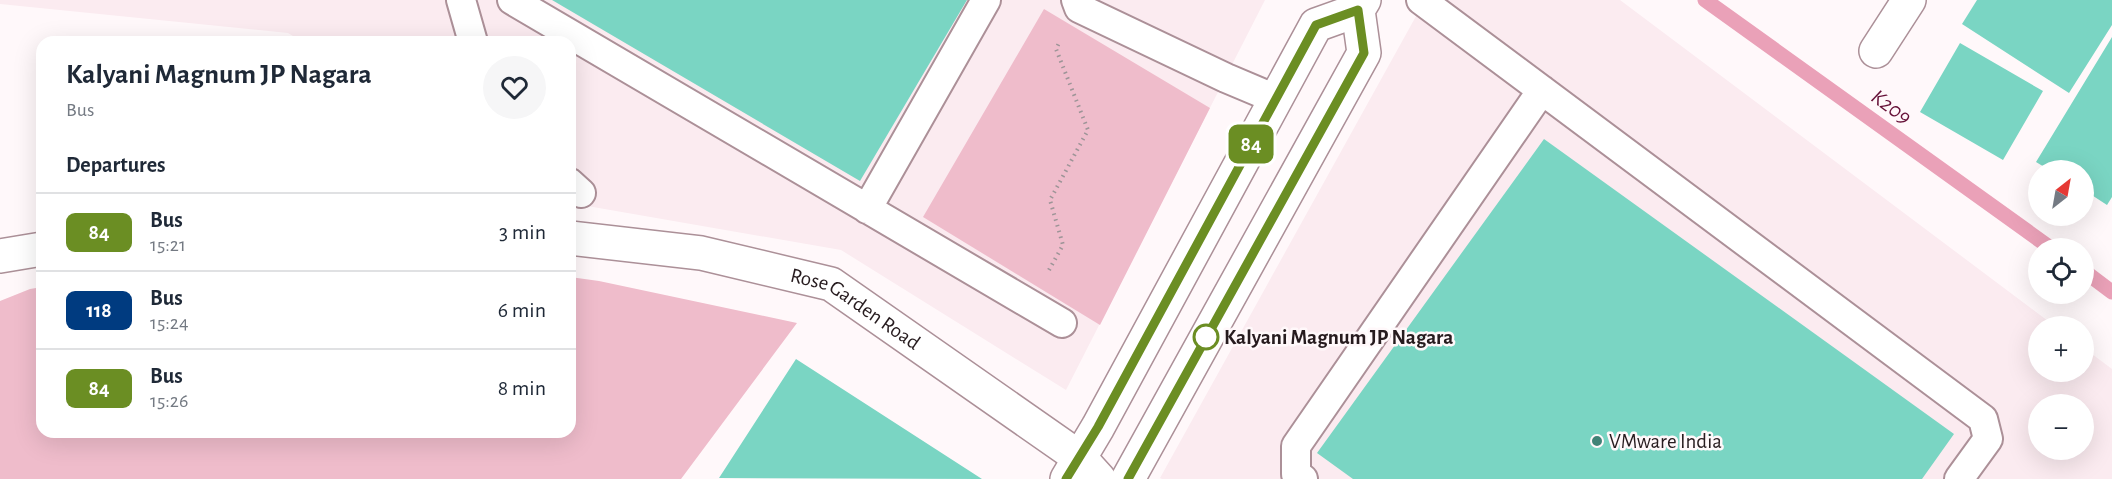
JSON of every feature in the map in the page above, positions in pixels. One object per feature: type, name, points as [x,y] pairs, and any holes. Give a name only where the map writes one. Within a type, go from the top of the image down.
[{"type":"street","points":[[1876,51],[1909,0]]},
{"type":"street","points":[[1082,472],[1316,25],[1351,3],[1364,53],[1128,479]]},
{"type":"street","name":"Rose Garden Road","points":[[576,239],[701,253],[831,284],[1082,472]]},
{"type":"street","points":[[0,256],[36,250]]},
{"type":"lane","points":[[461,0],[471,36]]},
{"type":"lane","points":[[512,0],[573,36]]},
{"type":"lane","points":[[867,209],[986,0]]},
{"type":"lane","points":[[1421,0],[1983,419],[1988,439],[1959,479]]},
{"type":"lane","points":[[1078,4],[1226,78],[1276,99]]},
{"type":"lane","points":[[576,38],[1062,323]]},
{"type":"lane","points":[[1303,479],[1296,474],[1296,446],[1542,90]]},
{"type":"path","points":[[1029,304],[1063,245],[1050,201],[1088,130],[1056,49],[1078,4]]},
{"type":"shaded area","points":[[0,0],[1265,0],[1066,390],[841,250],[576,204],[576,36],[293,36],[288,33],[0,4]]},
{"type":"shaded area","points":[[1425,0],[1620,0],[2041,316],[2028,316],[2028,382],[2094,382],[2094,356],[2112,369],[2112,479],[1160,478]]},
{"type":"shaded area","points":[[1044,9],[1210,108],[1100,325],[923,217]]},
{"type":"shaded area","points":[[576,278],[797,323],[681,479],[0,479],[0,301],[36,288],[36,438],[576,438]]},
{"type":"building","points":[[552,0],[967,0],[860,181]]},
{"type":"building","points":[[1977,0],[2112,0],[2112,25],[2069,93],[1962,24]]},
{"type":"building","points":[[2112,37],[2112,197],[2107,205],[2094,197],[2094,160],[2037,160]]},
{"type":"building","points":[[1960,43],[2043,91],[2003,160],[1920,112]]},
{"type":"building","points":[[1544,139],[1954,434],[1922,479],[1353,479],[1317,453]]},
{"type":"building","points":[[796,359],[982,479],[719,478]]},
{"type":"waterway","name":"K209","points":[[1705,0],[2037,238]]},
{"type":"waterway","name":"K209","points":[[2094,278],[2112,292]]},
{"type":"bus line","name":"84","points":[[1066,479],[1098,427],[1316,25],[1358,10],[1364,53],[1128,479]]},
{"type":"place","name":"Kalyani Magnum JP Nagara","points":[[1206,337]]},
{"type":"place","name":"VMware India","points":[[1597,441]]}]
